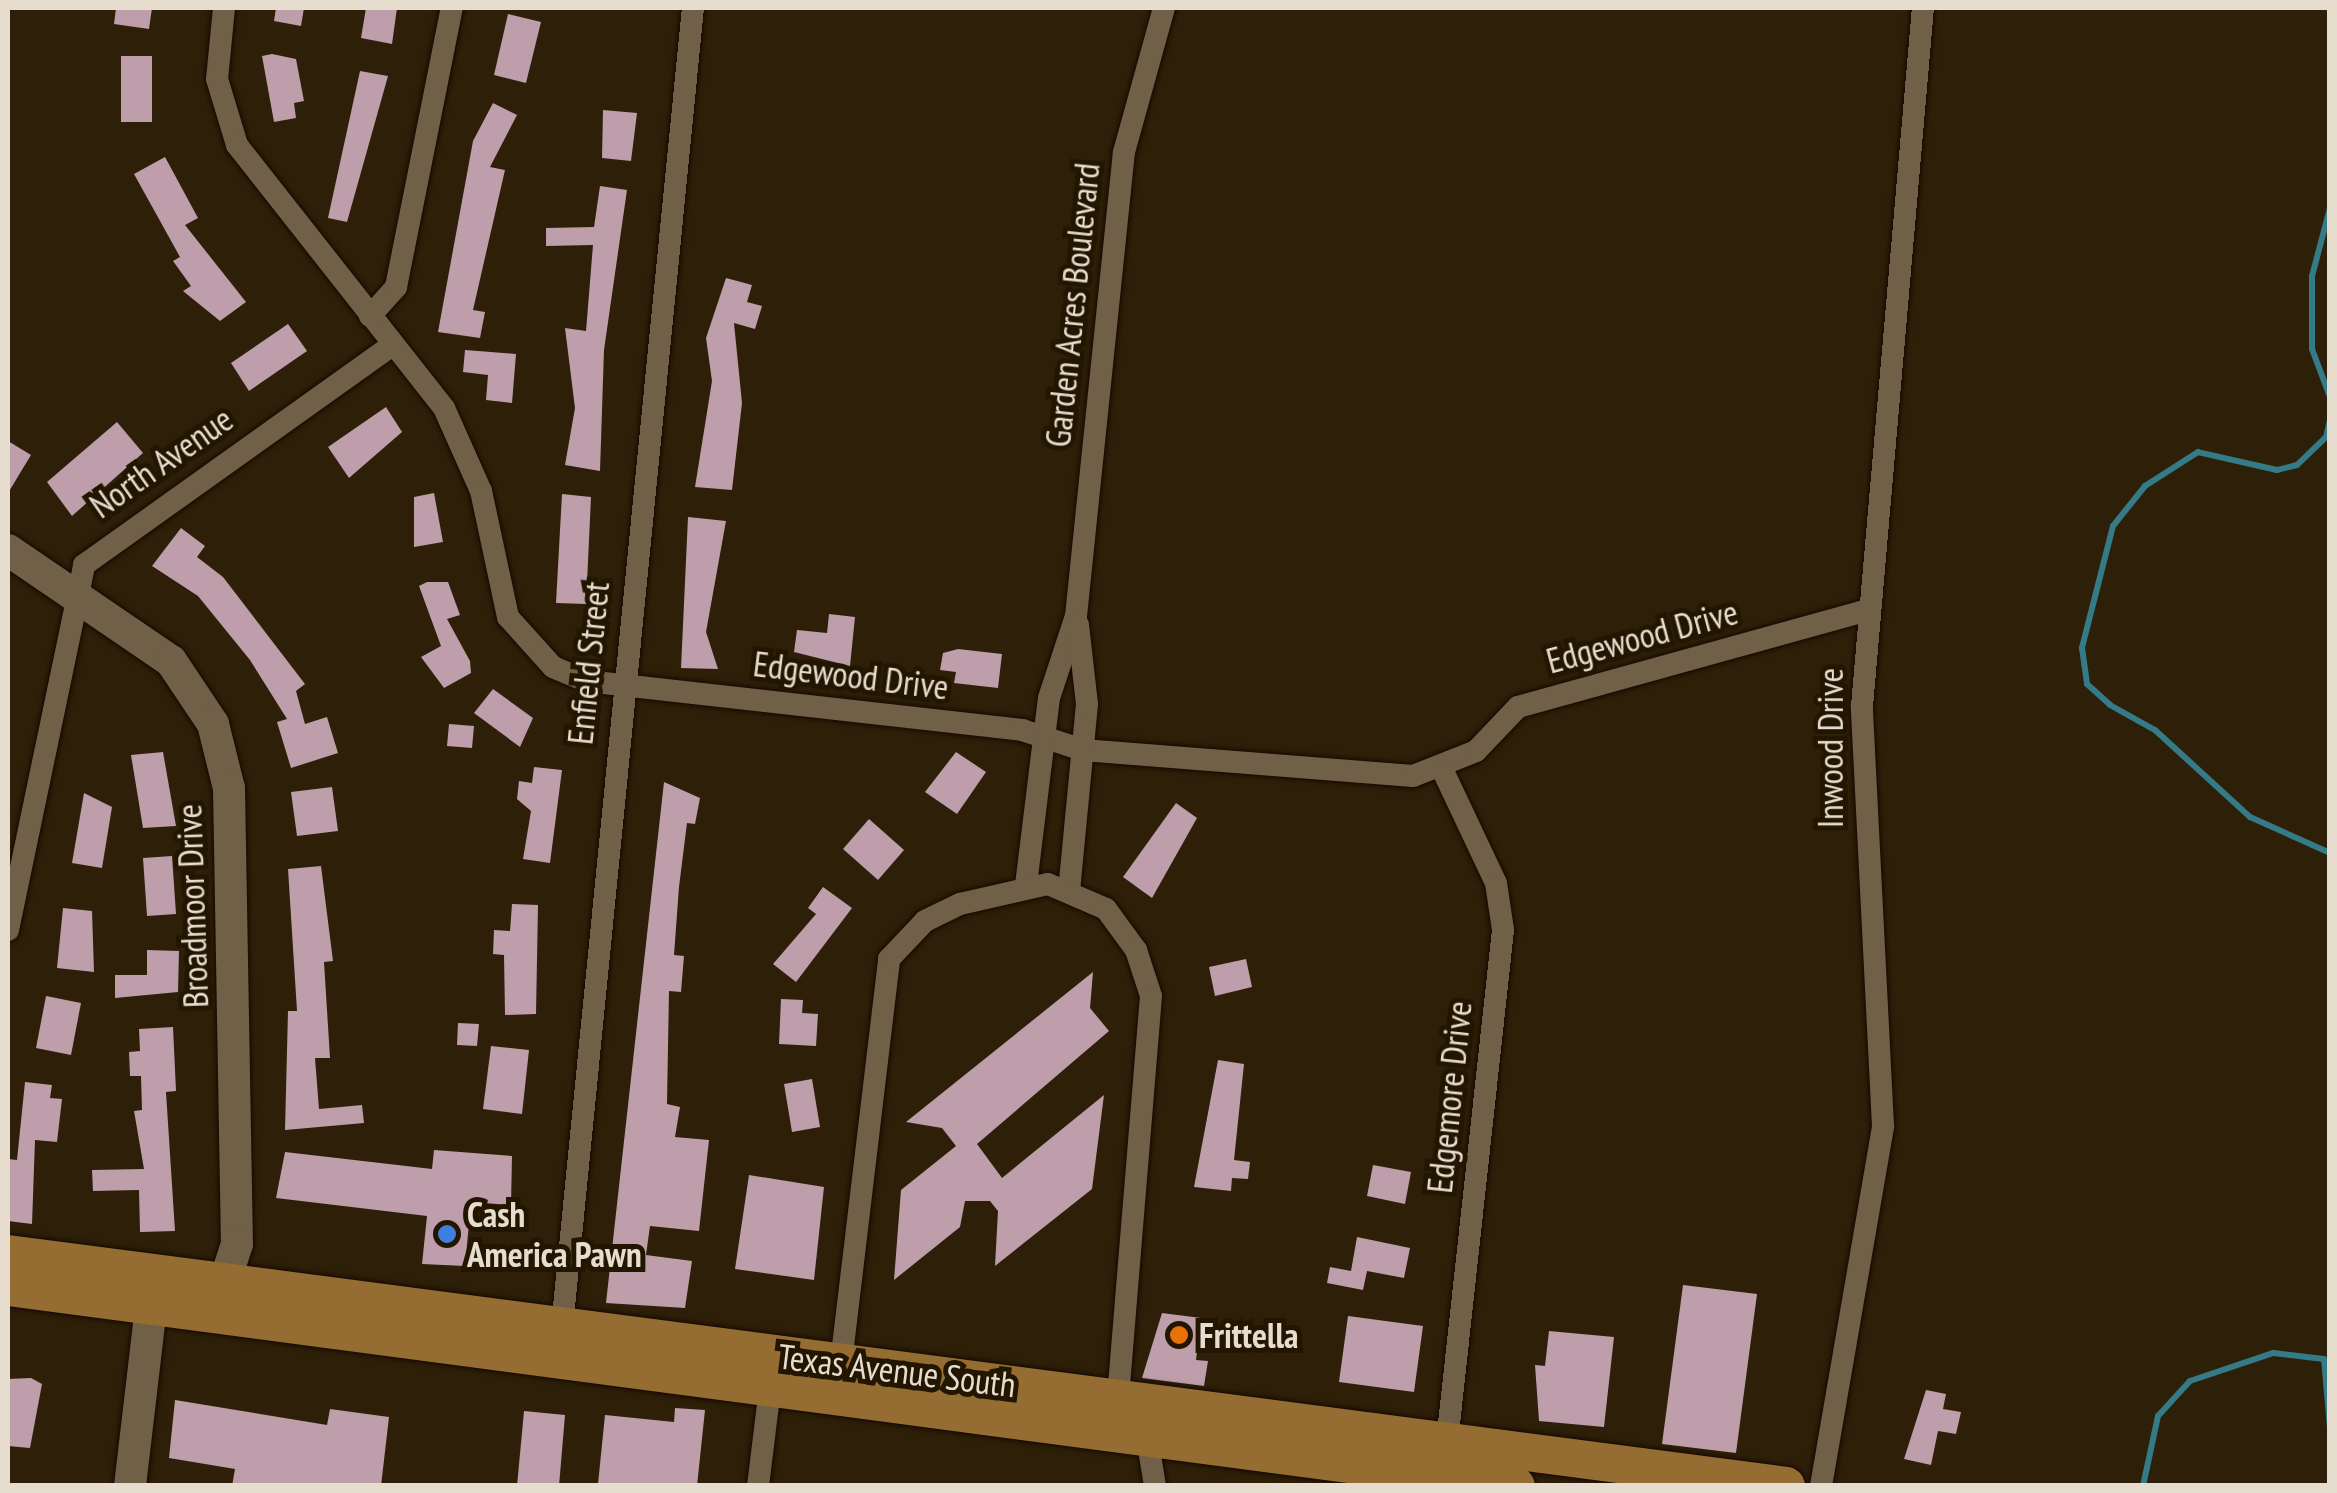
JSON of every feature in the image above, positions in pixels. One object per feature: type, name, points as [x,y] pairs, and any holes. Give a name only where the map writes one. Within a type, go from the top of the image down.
[{"type":"main road","name":"Texas Avenue South","points":[[8,1254],[1786,1486]]},
{"type":"main road","name":"Texas Avenue South","points":[[8,1286],[1516,1486]]},
{"type":"main road","points":[[906,1405],[933,1392],[1102,1414],[1118,1399]]},
{"type":"main road","points":[[1608,1486],[1649,1486]]},
{"type":"street","name":"Edgewood Drive","points":[[224,8],[217,79],[237,146],[370,316],[470,453],[495,585],[524,643],[553,667],[620,687],[1044,733],[1082,750],[1443,771],[1518,707],[1868,610]]},
{"type":"street","points":[[370,316],[396,287],[452,8]]},
{"type":"street","name":"Enfield Street","points":[[562,1327],[620,687],[693,8]]},
{"type":"street","name":"Garden Acres Boulevard","points":[[1048,887],[1031,839],[1044,733],[1076,616],[1124,152],[1164,8]]},
{"type":"street","name":"Inwood Drive","points":[[1820,1486],[1883,1126],[1864,839],[1868,610],[1924,8]]},
{"type":"street","name":"North Avenue","points":[[8,930],[75,590],[84,565],[113,536],[392,345]]},
{"type":"street","name":"Broadmoor Drive","points":[[8,550],[75,590],[182,675],[225,764],[238,1138],[237,1244],[225,1281]]},
{"type":"street","name":"Garden Acres Boulevard","points":[[1048,887],[1082,750],[1087,680],[1076,616]]},
{"type":"street","name":"Edgemore Drive","points":[[1443,771],[1496,883],[1503,930],[1447,1442]]},
{"type":"street","points":[[841,1363],[881,982],[908,935],[985,892],[1031,839]]},
{"type":"street","points":[[985,892],[1048,887],[1123,928],[1152,1008],[1118,1399]]},
{"type":"street","points":[[130,1486],[151,1307],[225,1281]]},
{"type":"street","points":[[758,1486],[770,1388]]},
{"type":"street","points":[[1147,1437],[1155,1486]]},
{"type":"building","points":[[116,8],[152,8],[149,29],[114,24]]},
{"type":"building","points":[[276,8],[304,8],[301,26],[274,21]]},
{"type":"building","points":[[366,8],[397,8],[392,44],[361,38]]},
{"type":"building","points":[[508,14],[541,22],[526,83],[494,75]]},
{"type":"building","points":[[121,56],[152,56],[152,122],[121,122]]},
{"type":"building","points":[[262,56],[296,59],[304,101],[294,103],[296,118],[274,122]]},
{"type":"building","points":[[360,71],[388,76],[347,222],[328,218]]},
{"type":"building","points":[[493,103],[517,115],[490,167],[505,170],[473,310],[485,312],[480,338],[438,332],[473,141]]},
{"type":"building","points":[[603,110],[637,113],[631,161],[602,158]]},
{"type":"building","points":[[165,157],[198,218],[185,225],[246,302],[220,321],[183,291],[191,286],[173,261],[180,257],[134,174]]},
{"type":"building","points":[[600,186],[627,190],[604,350],[600,471],[565,465],[575,408],[565,328],[586,331],[593,245],[546,246],[546,228],[594,227]]},
{"type":"building","points":[[726,278],[752,285],[747,302],[762,306],[755,329],[734,323],[742,403],[732,490],[695,487],[712,381],[706,338]]},
{"type":"building","points":[[288,324],[307,351],[249,391],[231,363]]},
{"type":"building","points":[[465,350],[516,354],[512,403],[486,400],[488,375],[463,372]]},
{"type":"building","points":[[386,407],[402,432],[349,478],[328,447]]},
{"type":"building","points":[[117,422],[143,453],[72,516],[47,482]]},
{"type":"building","points":[[8,441],[31,455],[8,493]]},
{"type":"building","points":[[434,493],[443,542],[414,547],[414,497]]},
{"type":"building","points":[[562,494],[591,497],[586,604],[556,603]]},
{"type":"building","points":[[688,517],[726,521],[706,632],[718,669],[681,668]]},
{"type":"building","points":[[181,528],[205,546],[197,557],[223,577],[305,684],[296,691],[305,724],[327,717],[338,753],[291,768],[277,722],[287,719],[250,660],[198,596],[152,566]]},
{"type":"building","points":[[448,582],[460,615],[447,619],[470,661],[471,673],[444,688],[421,657],[441,646],[419,586]]},
{"type":"building","points":[[829,614],[855,617],[850,666],[794,652],[797,630],[827,633]]},
{"type":"building","points":[[958,649],[1002,654],[998,688],[954,683],[956,672],[940,670],[943,653]]},
{"type":"building","points":[[493,689],[533,718],[520,747],[474,713]]},
{"type":"building","points":[[449,724],[474,726],[472,748],[447,746]]},
{"type":"building","points":[[163,752],[176,826],[143,828],[131,755]]},
{"type":"building","points":[[956,752],[986,772],[957,814],[925,792]]},
{"type":"building","points":[[534,767],[562,770],[550,863],[523,859],[531,811],[517,799],[519,781],[532,783]]},
{"type":"building","points":[[664,782],[700,798],[695,824],[687,823],[679,887],[674,955],[684,956],[681,992],[669,991],[667,1104],[680,1107],[675,1137],[709,1140],[699,1231],[650,1226],[646,1255],[692,1261],[685,1308],[606,1303]]},
{"type":"building","points":[[332,787],[338,831],[297,836],[291,792]]},
{"type":"building","points":[[84,793],[112,807],[102,868],[72,863]]},
{"type":"building","points":[[1176,803],[1197,818],[1152,898],[1123,877]]},
{"type":"building","points":[[869,819],[904,850],[878,880],[843,849]]},
{"type":"building","points":[[172,856],[176,914],[147,916],[143,858]]},
{"type":"building","points":[[321,866],[333,961],[324,962],[330,1058],[315,1058],[319,1109],[362,1105],[364,1123],[285,1130],[288,1011],[297,1011],[288,869]]},
{"type":"building","points":[[823,887],[852,908],[796,982],[773,964],[816,914],[808,908]]},
{"type":"building","points":[[512,904],[538,905],[536,1014],[505,1015],[504,955],[493,954],[494,930],[510,931]]},
{"type":"building","points":[[63,908],[92,911],[94,972],[57,968]]},
{"type":"building","points":[[147,950],[179,951],[178,992],[115,998],[115,975],[147,975]]},
{"type":"building","points":[[1246,959],[1252,987],[1215,996],[1209,967]]},
{"type":"building","points":[[1093,972],[1090,1008],[1109,1031],[977,1144],[1002,1178],[1104,1095],[1092,1189],[995,1266],[998,1211],[990,1201],[965,1201],[960,1227],[894,1280],[901,1190],[956,1146],[942,1128],[906,1122]]},
{"type":"building","points":[[46,996],[81,1003],[71,1055],[36,1048]]},
{"type":"building","points":[[781,999],[803,1000],[802,1013],[818,1014],[816,1046],[779,1044]]},
{"type":"building","points":[[458,1023],[479,1024],[477,1046],[457,1045]]},
{"type":"building","points":[[173,1027],[176,1091],[166,1092],[175,1231],[140,1232],[139,1190],[93,1191],[92,1170],[144,1169],[134,1111],[142,1110],[141,1076],[130,1076],[129,1052],[140,1051],[139,1029]]},
{"type":"building","points":[[491,1046],[529,1050],[522,1114],[483,1109]]},
{"type":"building","points":[[1218,1060],[1244,1064],[1234,1160],[1250,1162],[1248,1179],[1232,1178],[1231,1191],[1194,1187]]},
{"type":"building","points":[[812,1079],[820,1127],[792,1132],[784,1084]]},
{"type":"building","points":[[25,1082],[52,1085],[50,1098],[62,1099],[57,1142],[35,1140],[32,1224],[8,1221],[8,1159],[17,1160]]},
{"type":"building","points":[[434,1150],[512,1156],[511,1205],[471,1202],[465,1266],[422,1264],[427,1216],[276,1198],[285,1152],[432,1169]]},
{"type":"building","points":[[1373,1165],[1411,1172],[1405,1204],[1367,1196]]},
{"type":"building","points":[[749,1175],[824,1187],[814,1280],[735,1269]]},
{"type":"building","points":[[1357,1237],[1410,1248],[1404,1278],[1367,1271],[1363,1290],[1327,1283],[1330,1267],[1351,1271]]},
{"type":"building","points":[[1683,1285],[1757,1294],[1736,1453],[1662,1444]]},
{"type":"building","name":"Frittella","points":[[1162,1313],[1201,1318],[1196,1360],[1208,1361],[1204,1386],[1142,1378]]},
{"type":"building","points":[[1348,1316],[1423,1326],[1414,1392],[1339,1382]]},
{"type":"building","points":[[1549,1331],[1614,1337],[1604,1427],[1539,1421],[1535,1365],[1545,1366]]},
{"type":"building","points":[[31,1378],[42,1384],[30,1448],[8,1446],[8,1379]]},
{"type":"building","points":[[1926,1390],[1946,1394],[1943,1409],[1961,1412],[1956,1434],[1938,1431],[1931,1465],[1904,1459]]},
{"type":"building","points":[[175,1400],[327,1425],[330,1409],[389,1417],[381,1486],[232,1486],[235,1469],[169,1458]]},
{"type":"building","points":[[675,1408],[705,1410],[697,1486],[598,1484],[605,1415],[674,1422]]},
{"type":"building","points":[[524,1411],[565,1415],[559,1486],[517,1486]]},
{"type":"waterway","points":[[2330,208],[2312,276],[2312,349],[2330,397]]},
{"type":"waterway","points":[[2330,420],[2326,437],[2297,465],[2277,470],[2198,452],[2145,486],[2113,526],[2082,648],[2087,684],[2110,705],[2155,730],[2250,817],[2330,853]]},
{"type":"waterway","points":[[2143,1486],[2158,1416],[2190,1381],[2273,1353],[2324,1359],[2330,1428]]},
{"type":"place","name":"Cash America Pawn","points":[[447,1234]]},
{"type":"place","name":"Frittella","points":[[1179,1335]]}]
